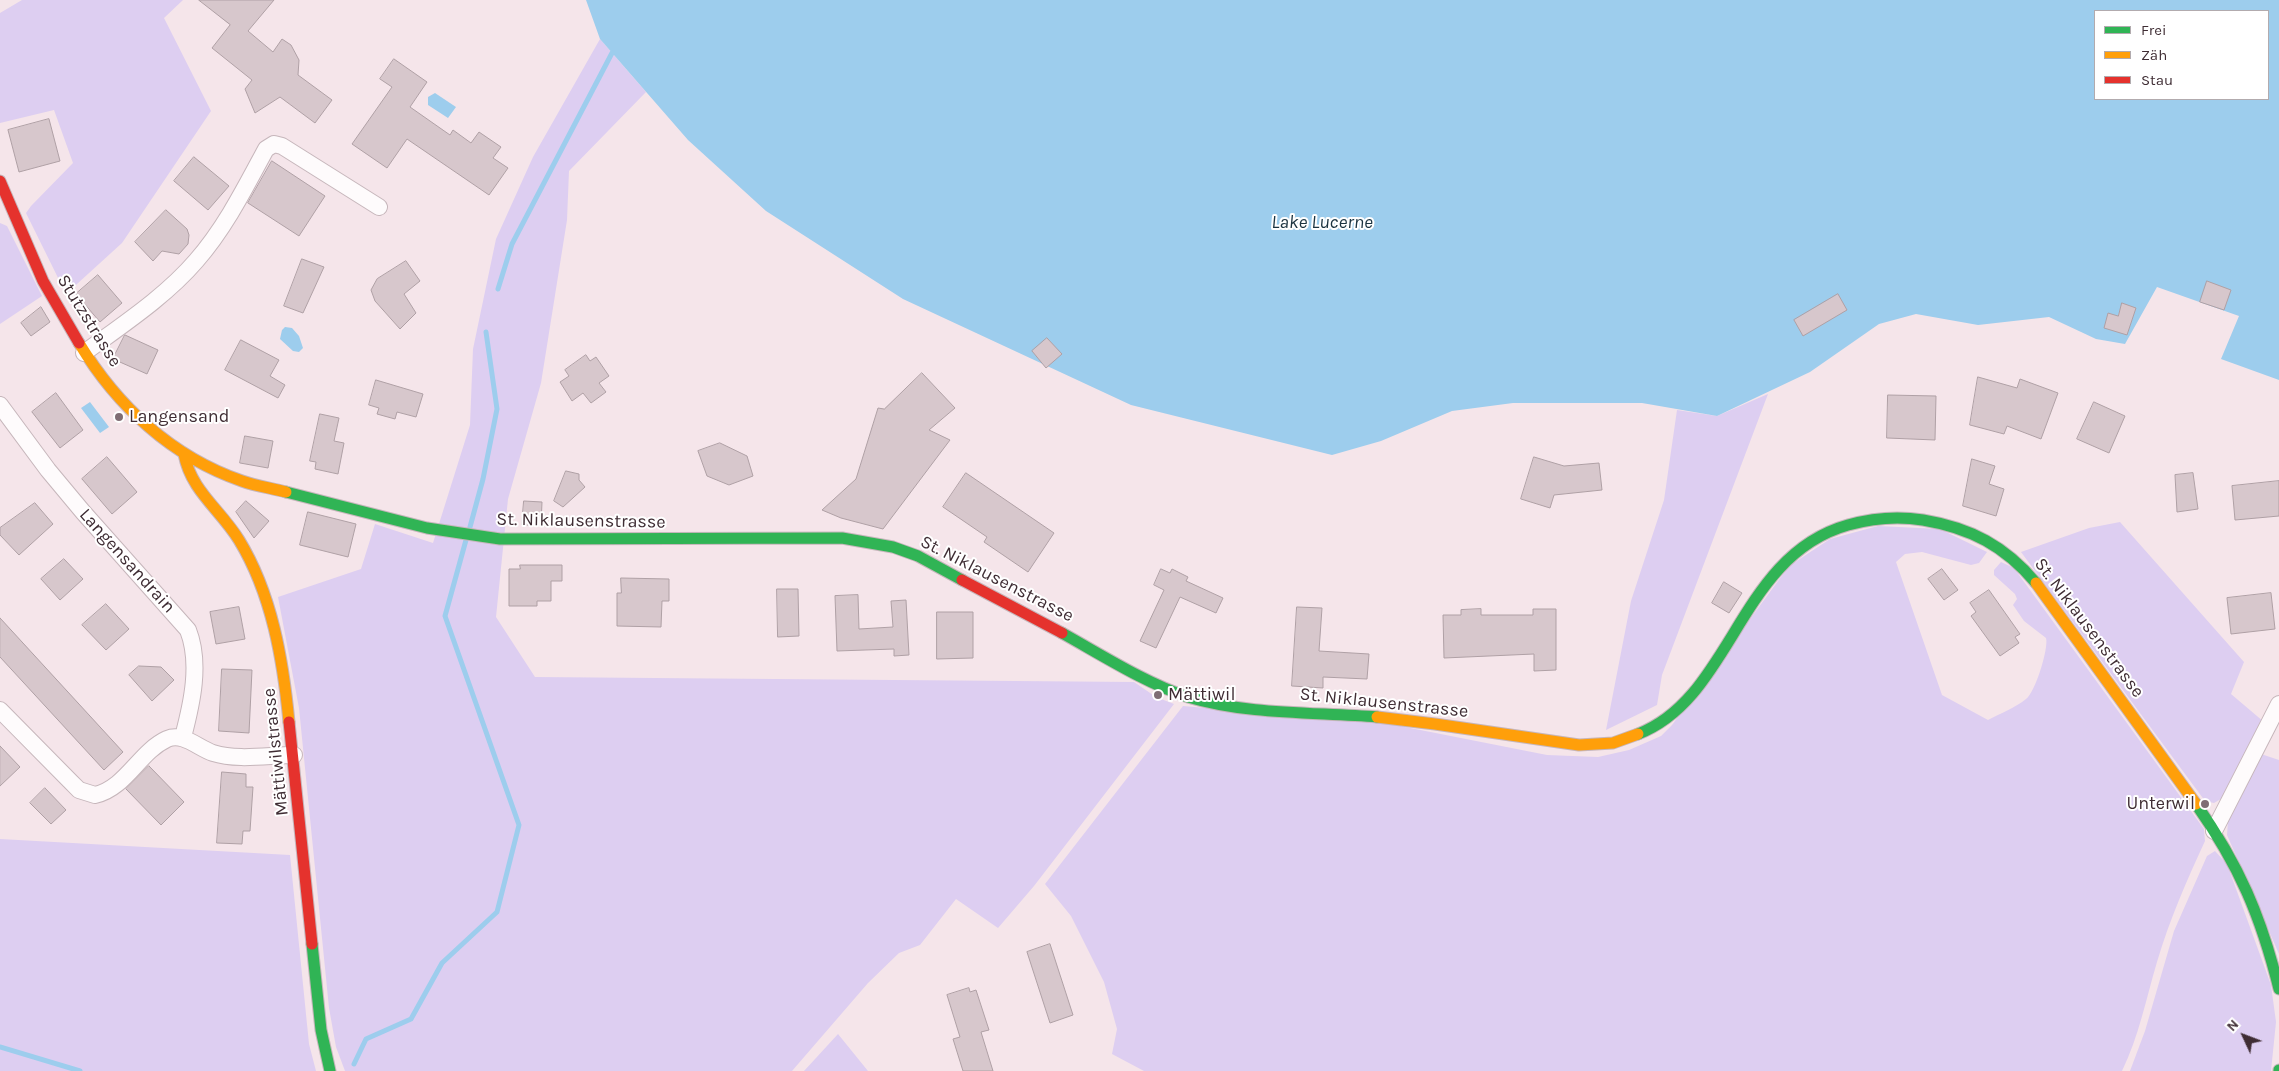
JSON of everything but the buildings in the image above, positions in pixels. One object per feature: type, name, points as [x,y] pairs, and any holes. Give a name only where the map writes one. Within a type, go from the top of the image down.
[{"type":"street","points":[[84,353],[180,279],[223,227],[266,149],[274,144],[282,146],[379,207]]},
{"type":"street","name":"Stutzstrasse","points":[[0,181],[12,215],[42,277],[84,353],[134,413],[152,431],[184,454]]},
{"type":"street","name":"Langensandrain","points":[[0,405],[48,470],[83,512],[188,630],[194,644],[194,665],[190,708],[183,737]]},
{"type":"street","name":"St. Niklausenstrasse","points":[[184,454],[242,481],[427,528],[500,539],[842,538],[893,546],[960,577],[1140,675],[1186,696],[1226,705],[1425,722],[1583,746],[1614,742],[1630,737],[1646,731],[1670,715],[1706,678],[1760,590],[1786,560],[1815,538],[1853,523],[1889,517],[1951,525],[2012,556],[2046,596],[2214,830],[2239,872],[2257,912],[2269,947],[2279,989]]},
{"type":"street","name":"Mättiwilstrasse","points":[[184,454],[190,478],[238,538],[259,579],[273,623],[284,674],[294,755],[321,1030],[330,1071]]},
{"type":"street","points":[[2214,830],[2279,704]]},
{"type":"street","points":[[0,710],[79,790],[95,796],[110,790],[157,744],[170,738],[183,737],[196,746],[215,754],[233,757],[294,755]]},
{"type":"shaded area","points":[[22,0],[183,0],[164,18],[211,111],[122,243],[66,294],[26,213],[73,163],[54,110],[0,123],[0,13]]},
{"type":"shaded area","points":[[600,39],[646,92],[569,171],[567,220],[541,383],[508,499],[496,617],[535,677],[1134,682],[1156,697],[1174,704],[1034,886],[998,928],[956,899],[920,945],[899,953],[868,983],[792,1071],[345,1071],[336,1047],[329,1008],[299,708],[278,597],[361,569],[375,524],[433,543],[470,425],[473,349],[496,239],[533,157]]},
{"type":"shaded area","points":[[0,223],[7,226],[42,296],[0,324]]},
{"type":"shaded area","points":[[1768,394],[1662,675],[1657,705],[1606,730],[1631,601],[1664,500],[1677,410],[1717,416]]},
{"type":"shaded area","points":[[2120,522],[2244,662],[2231,694],[2264,722],[2226,796],[2214,803],[2205,801],[2021,552],[2089,528]]},
{"type":"shaded area","points":[[1878,526],[1940,529],[1987,552],[1979,563],[1971,565],[1922,552],[1905,554],[1896,562],[1942,695],[1988,720],[2017,705],[2030,695],[2043,660],[2046,638],[2024,621],[2013,605],[2017,599],[2015,594],[1994,575],[1994,570],[2001,562],[2014,568],[2204,829],[2205,841],[2167,931],[2138,1031],[2122,1071],[1144,1071],[1112,1054],[1117,1029],[1104,982],[1071,916],[1045,884],[1183,706],[1390,724],[1547,755],[1598,757],[1629,750],[1661,736],[1672,725],[1789,566],[1830,539]]},
{"type":"shaded area","points":[[2258,753],[2279,760],[2279,954],[2227,835],[2228,821]]},
{"type":"shaded area","points":[[0,839],[290,855],[309,1044],[316,1071],[0,1071]]},
{"type":"shaded area","points":[[2215,851],[2227,864],[2271,985],[2276,1022],[2271,1071],[2130,1071],[2145,1031],[2174,931],[2207,856]]},
{"type":"shaded area","points":[[838,1034],[868,1071],[804,1071]]},
{"type":"water","name":"Lake Lucerne","points":[[586,0],[2279,0],[2279,380],[2221,359],[2239,316],[2157,287],[2125,344],[2096,339],[2049,317],[1978,325],[1916,314],[1879,324],[1810,372],[1717,416],[1642,403],[1513,403],[1452,411],[1381,441],[1332,455],[1131,405],[903,299],[766,211],[688,140],[600,39]]},
{"type":"water","points":[[435,93],[456,107],[448,118],[428,105],[428,97]]},
{"type":"water","points":[[285,327],[292,328],[299,336],[303,348],[299,352],[293,351],[280,339],[282,330]]},
{"type":"water","points":[[90,402],[109,427],[100,433],[81,408]]},
{"type":"waterway","points":[[498,289],[512,244],[612,53]]},
{"type":"waterway","points":[[470,527],[483,479],[497,409],[486,332]]},
{"type":"waterway","points":[[354,1064],[366,1039],[411,1019],[442,963],[497,912],[519,825],[445,616],[466,540]]},
{"type":"waterway","points":[[0,1047],[80,1071]]},
{"type":"traffic: fast","points":[[286,492],[427,528],[500,539],[842,538],[893,547],[918,556],[962,580]]},
{"type":"traffic: fast","points":[[1638,734],[1670,716],[1695,690],[1717,660],[1758,595],[1782,566],[1811,541],[1848,525],[1876,519],[1904,518],[1940,523],[1957,528],[1999,549],[2036,583]]},
{"type":"traffic: fast","points":[[1062,633],[1140,677],[1188,697],[1211,703],[1258,710],[1377,717]]},
{"type":"traffic: fast","points":[[2196,804],[2225,848],[2247,892],[2264,938],[2279,989]]},
{"type":"traffic: fast","points":[[312,944],[321,1030],[330,1071]]},
{"type":"traffic: slow","points":[[79,343],[94,366],[129,408],[148,427],[170,443],[216,471],[247,483],[286,492]]},
{"type":"traffic: slow","points":[[184,454],[193,479],[239,540],[260,582],[268,605],[279,651],[289,722]]},
{"type":"traffic: slow","points":[[2036,583],[2196,804]]},
{"type":"traffic: slow","points":[[1377,717],[1579,745],[1613,743],[1638,734]]},
{"type":"traffic: jam","points":[[0,181],[43,281],[79,343]]},
{"type":"traffic: jam","points":[[962,580],[1062,633]]},
{"type":"traffic: jam","points":[[289,722],[312,944]]},
{"type":"place","name":"Langensand","points":[[119,417]]},
{"type":"place","name":"Mättiwil","points":[[1158,695]]},
{"type":"place","name":"Unterwil","points":[[2205,804]]}]
